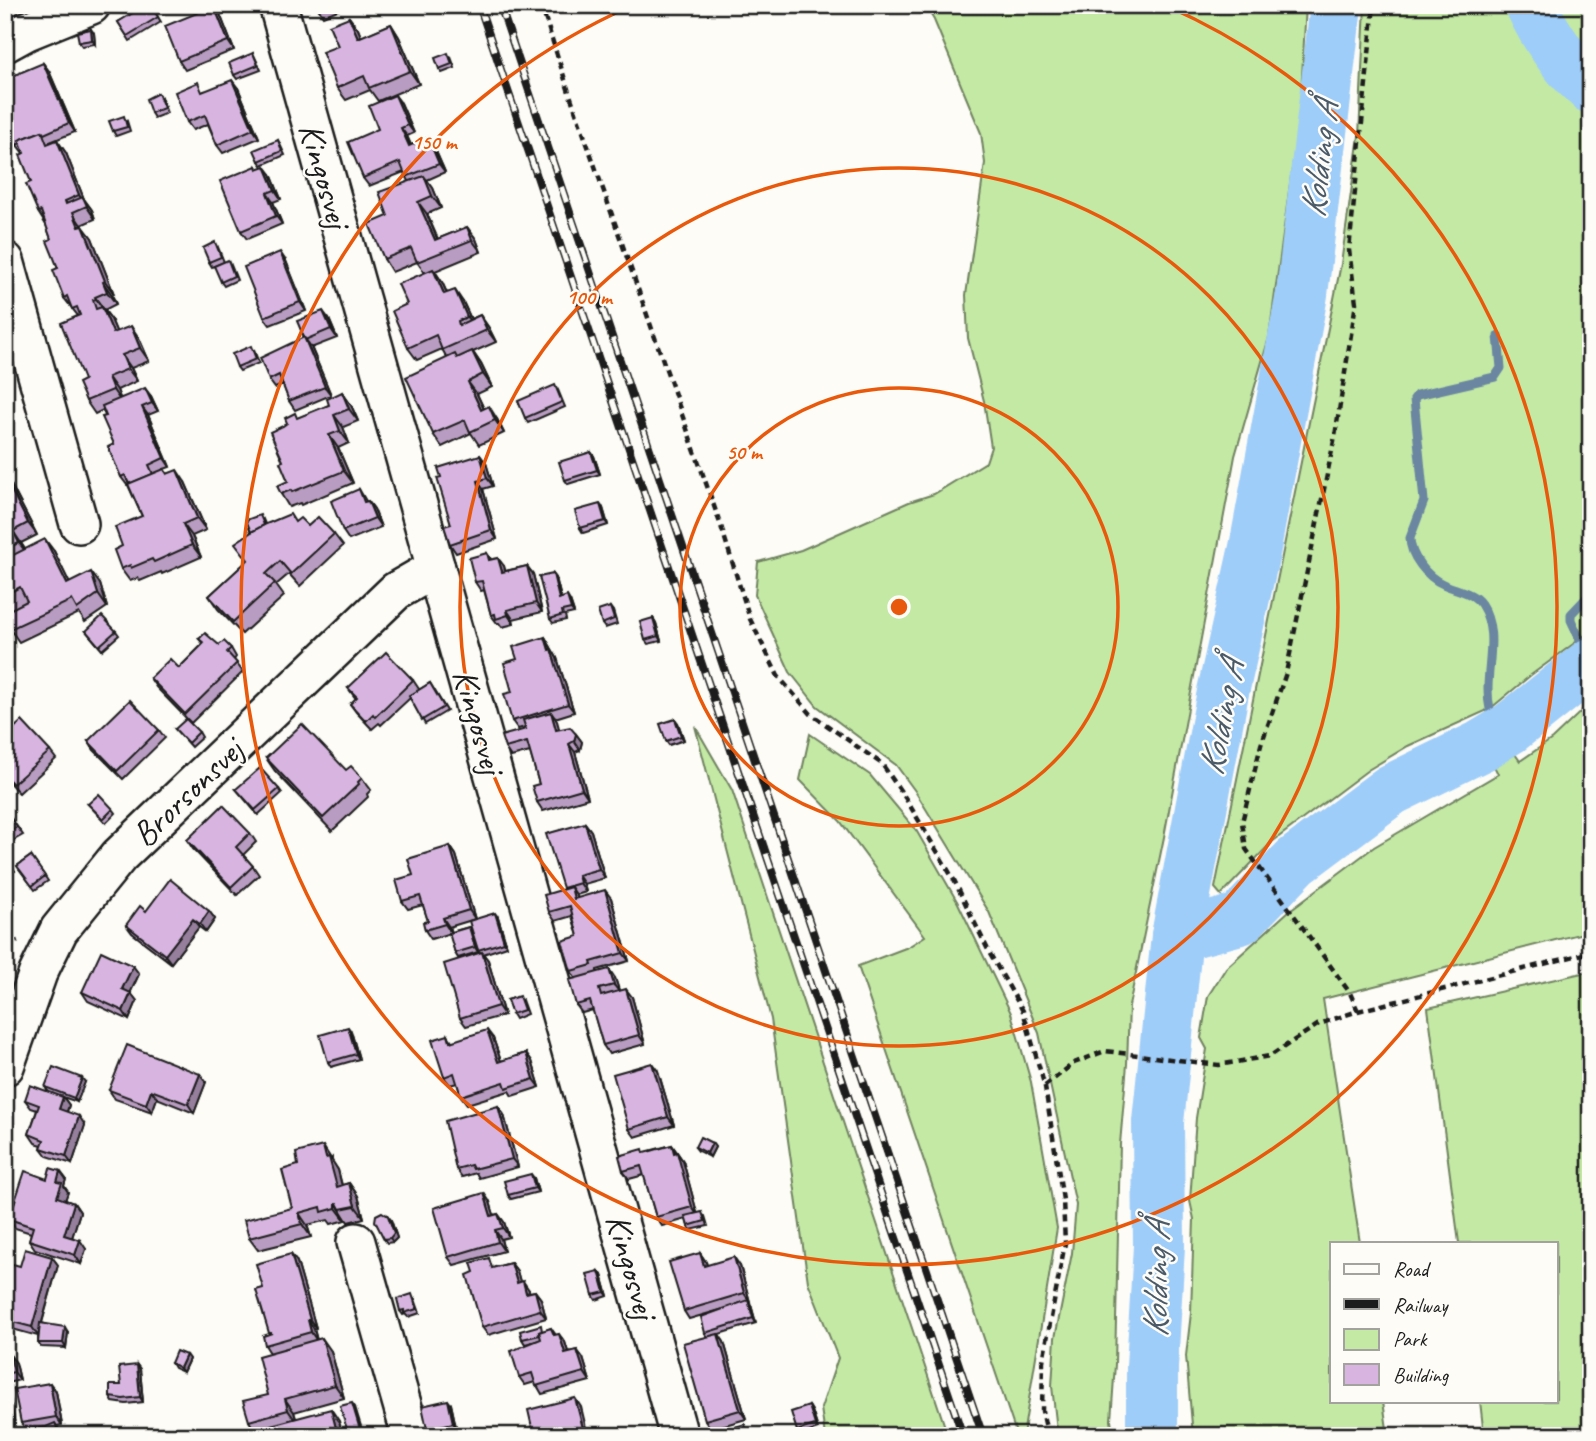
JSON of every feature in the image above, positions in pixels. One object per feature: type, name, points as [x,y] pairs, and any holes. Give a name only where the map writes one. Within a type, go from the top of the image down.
[{"type":"street","points":[[5,43],[27,30],[92,5]]},
{"type":"street","name":"Kingosvej","points":[[278,5],[679,1436]]},
{"type":"street","points":[[5,261],[79,524]]},
{"type":"street","name":"Brorsonsvej","points":[[5,1066],[38,973],[60,930],[119,856],[396,591],[436,568]]},
{"type":"street","points":[[356,1242],[411,1436]]},
{"type":"path","points":[[541,5],[721,526],[750,619],[778,676],[811,714],[882,764],[954,880],[990,954],[1023,1011],[1045,1087],[1063,1200],[1065,1243],[1043,1361],[1042,1411],[1048,1436]]},
{"type":"path","points":[[1358,1011],[1350,993],[1246,849],[1242,822],[1261,745],[1286,673],[1335,436],[1356,303],[1349,250],[1374,5]]},
{"type":"path","points":[[1045,1087],[1074,1063],[1105,1051],[1219,1065],[1270,1056],[1319,1024],[1358,1011],[1591,952]]},
{"type":"green space","points":[[925,5],[1306,5],[1300,110],[1269,337],[1235,456],[1164,837],[1129,1006],[1120,1144],[1115,1364],[1111,1420],[1113,1436],[1058,1436],[1052,1386],[1055,1338],[1072,1253],[1076,1205],[1039,1033],[989,912],[915,791],[896,765],[817,706],[790,672],[755,595],[758,562],[801,550],[909,502],[934,494],[986,462],[991,447],[984,401],[968,338],[966,295],[985,163],[981,133],[934,20]]},
{"type":"green space","points":[[1365,5],[1591,5],[1591,631],[1490,709],[1408,746],[1368,770],[1272,842],[1221,895],[1215,888],[1341,264],[1359,136]]},
{"type":"green space","points":[[1591,702],[1591,931],[1323,999],[1360,1242],[1330,1242],[1330,1402],[1383,1402],[1388,1436],[1193,1436],[1186,1356],[1191,1313],[1194,1219],[1190,1201],[1196,1118],[1207,1049],[1201,1038],[1208,996],[1226,968],[1290,910],[1374,847],[1498,774],[1494,766],[1515,754],[1520,761],[1552,739]]},
{"type":"green space","points":[[695,726],[732,790],[948,1436],[825,1436],[821,1408],[838,1358],[808,1282],[771,1019]]},
{"type":"green space","points":[[810,734],[870,775],[916,830],[958,903],[1011,1013],[1031,1082],[1057,1228],[1023,1436],[1017,1436],[858,966],[908,947],[925,936],[840,821],[800,780]]},
{"type":"green space","points":[[1591,971],[1591,1436],[1484,1436],[1480,1402],[1558,1402],[1558,1242],[1459,1242],[1428,1008]]},
{"type":"building","points":[[150,5],[158,17],[127,36],[118,22]]},
{"type":"building","points":[[214,6],[228,41],[179,61],[165,26]]},
{"type":"building","points":[[349,17],[358,38],[391,24],[410,71],[369,88],[364,76],[337,88],[322,52],[338,46],[329,25]]},
{"type":"building","points":[[91,29],[92,40],[79,42],[77,32]]},
{"type":"building","points":[[253,53],[258,65],[234,75],[229,63]]},
{"type":"building","points":[[448,53],[452,64],[439,69],[435,58]]},
{"type":"building","points":[[43,63],[69,123],[44,134],[42,131],[19,140],[17,145],[5,118],[5,79]]},
{"type":"building","points":[[232,80],[253,129],[217,145],[205,115],[187,122],[175,92],[198,82],[202,92]]},
{"type":"building","points":[[158,93],[164,108],[151,113],[146,99]]},
{"type":"building","points":[[395,95],[408,125],[401,128],[409,146],[428,138],[439,164],[406,177],[400,162],[363,178],[348,142],[378,129],[369,106]]},
{"type":"building","points":[[124,116],[127,127],[113,131],[109,121]]},
{"type":"building","points":[[42,131],[47,144],[57,140],[79,195],[65,201],[66,204],[83,197],[87,206],[73,212],[79,227],[83,226],[105,281],[103,282],[107,292],[93,300],[96,309],[102,307],[113,333],[131,326],[140,348],[122,355],[128,369],[108,377],[113,390],[86,401],[78,383],[84,380],[61,323],[80,315],[77,307],[72,309],[67,296],[64,298],[53,270],[58,268],[47,241],[51,239],[41,211],[38,212],[26,184],[31,182],[20,155],[24,153],[19,140]]},
{"type":"building","points":[[278,140],[282,151],[259,161],[254,150]]},
{"type":"building","points":[[256,166],[257,169],[265,166],[275,190],[267,193],[276,216],[241,231],[220,181]]},
{"type":"building","points":[[424,176],[432,196],[418,202],[435,240],[467,227],[472,240],[417,262],[411,248],[384,259],[369,224],[388,216],[379,192]]},
{"type":"building","points":[[215,242],[221,257],[209,262],[203,248]]},
{"type":"building","points":[[280,252],[300,302],[264,317],[244,267]]},
{"type":"building","points":[[228,260],[234,276],[221,282],[214,266]]},
{"type":"building","points":[[433,269],[444,294],[455,290],[467,317],[458,321],[459,325],[480,315],[487,330],[442,350],[436,335],[408,348],[392,311],[407,304],[398,284]]},
{"type":"building","points":[[323,311],[331,329],[305,340],[297,321]]},
{"type":"building","points":[[304,337],[325,387],[289,401],[279,375],[269,380],[260,358]]},
{"type":"building","points":[[251,346],[256,359],[237,367],[232,354]]},
{"type":"building","points":[[472,351],[483,374],[468,382],[481,410],[489,406],[495,420],[470,432],[465,420],[433,434],[406,377],[455,354],[457,358]]},
{"type":"building","points":[[555,385],[562,402],[525,418],[518,401]]},
{"type":"building","points":[[145,388],[152,403],[142,407],[164,458],[149,465],[153,474],[129,484],[125,475],[121,477],[108,447],[114,444],[102,417],[106,416],[102,406]]},
{"type":"building","points":[[342,392],[349,409],[334,415],[340,431],[329,435],[344,471],[281,494],[277,486],[288,481],[280,462],[283,461],[270,432],[287,423],[285,418],[295,413],[297,418],[329,405],[327,399]]},
{"type":"building","points":[[591,452],[597,470],[565,480],[559,462]]},
{"type":"building","points":[[480,455],[487,478],[478,481],[491,530],[450,544],[444,526],[451,524],[437,478],[441,477],[438,468]]},
{"type":"building","points":[[164,469],[167,474],[177,470],[197,518],[183,524],[192,545],[154,562],[152,559],[131,568],[130,565],[121,569],[114,550],[122,546],[115,527],[142,516],[128,484]]},
{"type":"building","points":[[5,478],[28,523],[13,531],[19,543],[5,549]]},
{"type":"building","points":[[359,489],[375,518],[343,531],[331,501]]},
{"type":"building","points":[[600,504],[605,521],[580,528],[575,511]]},
{"type":"building","points":[[290,514],[295,522],[300,518],[308,526],[318,517],[334,534],[291,574],[280,561],[266,574],[275,583],[233,622],[209,596],[248,560],[235,543],[259,527]]},
{"type":"building","points":[[260,515],[264,525],[251,532],[246,520]]},
{"type":"building","points":[[45,539],[67,584],[91,572],[98,594],[77,609],[72,600],[10,629],[5,612],[27,601],[20,587],[5,595],[5,559]]},
{"type":"building","points":[[487,553],[489,560],[498,558],[502,572],[527,566],[536,603],[507,610],[508,615],[496,619],[495,614],[491,615],[482,581],[475,582],[469,558]]},
{"type":"building","points":[[553,574],[559,599],[567,596],[571,609],[550,619],[539,577]]},
{"type":"building","points":[[610,607],[614,619],[602,624],[598,611]]},
{"type":"building","points":[[102,616],[116,631],[99,646],[86,631]]},
{"type":"building","points":[[653,618],[658,636],[645,640],[640,622]]},
{"type":"building","points":[[205,633],[219,645],[224,641],[231,648],[227,652],[237,663],[185,714],[150,678],[170,659],[179,668],[204,643],[199,639]]},
{"type":"building","points":[[545,637],[568,704],[512,721],[504,694],[512,692],[504,663],[517,659],[513,647]]},
{"type":"building","points":[[386,652],[413,680],[375,717],[373,714],[366,721],[350,704],[357,697],[348,688]]},
{"type":"building","points":[[430,683],[444,707],[422,720],[409,696]]},
{"type":"building","points":[[130,700],[159,730],[117,771],[88,741]]},
{"type":"building","points":[[551,712],[556,730],[570,727],[576,734],[574,741],[569,744],[582,789],[537,802],[532,786],[539,784],[527,742],[505,748],[501,736],[526,729],[523,720]]},
{"type":"building","points":[[186,719],[199,732],[188,743],[175,729]]},
{"type":"building","points":[[675,719],[681,736],[666,741],[660,724]]},
{"type":"building","points":[[22,721],[50,751],[13,784],[5,776],[5,736]]},
{"type":"building","points":[[302,724],[346,770],[351,766],[362,778],[323,818],[266,758]]},
{"type":"building","points":[[260,768],[279,789],[255,810],[236,789]]},
{"type":"building","points":[[99,794],[113,809],[103,819],[88,804]]},
{"type":"building","points":[[223,805],[250,833],[236,847],[253,866],[231,887],[187,840]]},
{"type":"building","points":[[5,810],[17,827],[5,834]]},
{"type":"building","points":[[585,823],[599,869],[578,875],[580,883],[563,888],[546,834]]},
{"type":"building","points":[[450,846],[469,910],[443,918],[445,924],[425,930],[423,922],[428,921],[420,896],[402,901],[396,880],[413,875],[408,859]]},
{"type":"building","points":[[31,856],[45,876],[32,886],[17,866]]},
{"type":"building","points":[[170,879],[209,911],[200,924],[193,919],[165,955],[126,925],[140,906],[146,911]]},
{"type":"building","points":[[571,887],[574,899],[605,890],[623,953],[571,971],[562,941],[578,936],[570,906],[549,912],[544,895]]},
{"type":"building","points":[[495,913],[504,942],[478,950],[469,921]]},
{"type":"building","points":[[469,927],[475,947],[455,953],[449,933]]},
{"type":"building","points":[[101,951],[133,966],[122,989],[131,993],[123,1011],[82,992]]},
{"type":"building","points":[[482,952],[498,1006],[460,1018],[444,964]]},
{"type":"building","points":[[609,969],[614,985],[599,989],[601,996],[626,989],[639,1035],[603,1045],[590,1001],[576,1005],[569,980]]},
{"type":"building","points":[[519,996],[524,1010],[512,1014],[507,1000]]},
{"type":"building","points":[[348,1027],[356,1054],[328,1062],[320,1035]]},
{"type":"building","points":[[487,1030],[498,1062],[526,1053],[534,1079],[506,1088],[504,1082],[461,1096],[454,1073],[444,1077],[432,1040],[448,1035],[450,1042]]},
{"type":"building","points":[[127,1045],[200,1074],[188,1104],[151,1090],[146,1104],[109,1090]]},
{"type":"building","points":[[652,1063],[668,1117],[629,1129],[613,1074]]},
{"type":"building","points":[[53,1067],[82,1078],[74,1098],[45,1087]]},
{"type":"building","points":[[30,1085],[63,1097],[59,1109],[79,1116],[66,1156],[41,1148],[44,1140],[29,1134],[39,1105],[25,1100]]},
{"type":"building","points":[[498,1106],[512,1159],[473,1169],[471,1165],[456,1169],[445,1121]]},
{"type":"building","points":[[700,1137],[712,1143],[707,1153],[695,1147]]},
{"type":"building","points":[[672,1145],[674,1153],[677,1152],[692,1207],[656,1217],[641,1166],[623,1171],[619,1156],[643,1149],[644,1153]]},
{"type":"building","points":[[323,1146],[326,1158],[329,1157],[337,1187],[349,1183],[355,1206],[340,1209],[336,1203],[336,1208],[322,1212],[321,1207],[299,1213],[302,1224],[249,1238],[244,1220],[292,1208],[282,1170],[298,1165],[296,1153]]},
{"type":"building","points":[[50,1168],[60,1171],[57,1182],[62,1183],[57,1197],[74,1203],[64,1235],[80,1240],[75,1255],[29,1240],[33,1227],[9,1219],[25,1171],[47,1179]]},
{"type":"building","points":[[531,1174],[535,1188],[508,1195],[504,1181]]},
{"type":"building","points":[[484,1193],[491,1216],[498,1214],[503,1228],[495,1230],[498,1242],[448,1257],[434,1208]]},
{"type":"building","points":[[382,1212],[388,1216],[394,1233],[390,1238],[384,1239],[375,1221],[376,1215]]},
{"type":"building","points":[[702,1212],[705,1221],[688,1226],[685,1216]]},
{"type":"building","points":[[25,1249],[52,1257],[32,1327],[5,1320],[5,1277],[9,1263],[20,1266]]},
{"type":"building","points":[[700,1253],[704,1266],[734,1257],[744,1293],[684,1311],[669,1262]]},
{"type":"building","points":[[291,1254],[311,1332],[265,1345],[263,1336],[272,1333],[269,1333],[256,1290],[263,1288],[256,1264]]},
{"type":"building","points":[[489,1258],[492,1268],[511,1263],[517,1283],[523,1281],[526,1293],[535,1291],[540,1310],[482,1327],[467,1275],[474,1272],[471,1263]]},
{"type":"building","points":[[599,1271],[605,1292],[593,1295],[587,1274]]},
{"type":"building","points":[[412,1294],[417,1309],[404,1313],[404,1310],[400,1311],[397,1299]]},
{"type":"building","points":[[748,1300],[753,1318],[705,1333],[701,1317]]},
{"type":"building","points":[[40,1323],[65,1327],[63,1343],[38,1343]]},
{"type":"building","points":[[541,1325],[540,1335],[522,1339],[520,1331]]},
{"type":"building","points":[[551,1328],[554,1335],[559,1334],[565,1353],[577,1350],[584,1372],[536,1386],[532,1373],[519,1377],[511,1351],[541,1339],[539,1332]]},
{"type":"building","points":[[718,1334],[740,1410],[705,1420],[683,1343]]},
{"type":"building","points":[[322,1338],[335,1385],[285,1399],[288,1410],[249,1421],[243,1401],[268,1395],[258,1356]]},
{"type":"building","points":[[176,1351],[186,1355],[180,1368],[171,1363]]},
{"type":"building","points":[[10,1355],[14,1372],[5,1374],[5,1356]]},
{"type":"building","points":[[137,1365],[140,1397],[110,1397],[110,1385],[121,1385],[119,1367]]},
{"type":"building","points":[[50,1383],[56,1417],[21,1423],[14,1389]]},
{"type":"building","points":[[5,1397],[9,1417],[5,1417]]},
{"type":"building","points":[[575,1398],[585,1436],[534,1436],[528,1410]]},
{"type":"building","points":[[448,1400],[453,1423],[427,1429],[422,1406]]},
{"type":"building","points":[[352,1403],[361,1433],[349,1436],[340,1406]]},
{"type":"building","points":[[809,1406],[815,1425],[797,1431],[791,1412]]},
{"type":"building","points":[[331,1409],[338,1436],[274,1436],[271,1425]]},
{"type":"building","points":[[55,1423],[60,1436],[5,1436],[20,1429],[21,1432]]},
{"type":"building","points":[[745,1424],[748,1436],[712,1436],[712,1434]]},
{"type":"building","points":[[448,1427],[451,1436],[433,1436],[432,1431]]},
{"type":"waterway","name":"Kolding Å","points":[[1152,1436],[1152,1367],[1159,1246],[1158,1122],[1177,936],[1223,692],[1255,548],[1302,294],[1336,5]]},
{"type":"waterway","points":[[1531,5],[1557,50],[1591,88]]},
{"type":"waterway","points":[[1498,336],[1501,368],[1495,377],[1417,395],[1414,399],[1424,501],[1410,538],[1416,559],[1426,571],[1437,581],[1478,600],[1487,616],[1491,642],[1488,696],[1500,734]]},
{"type":"waterway","points":[[1591,593],[1571,614],[1571,620],[1591,663]]},
{"type":"waterway","points":[[1177,936],[1240,919],[1296,861],[1391,790],[1481,746],[1509,729],[1591,664]]},
{"type":"railway","points":[[479,5],[963,1436]]},
{"type":"railway","points":[[500,5],[983,1436]]}]
